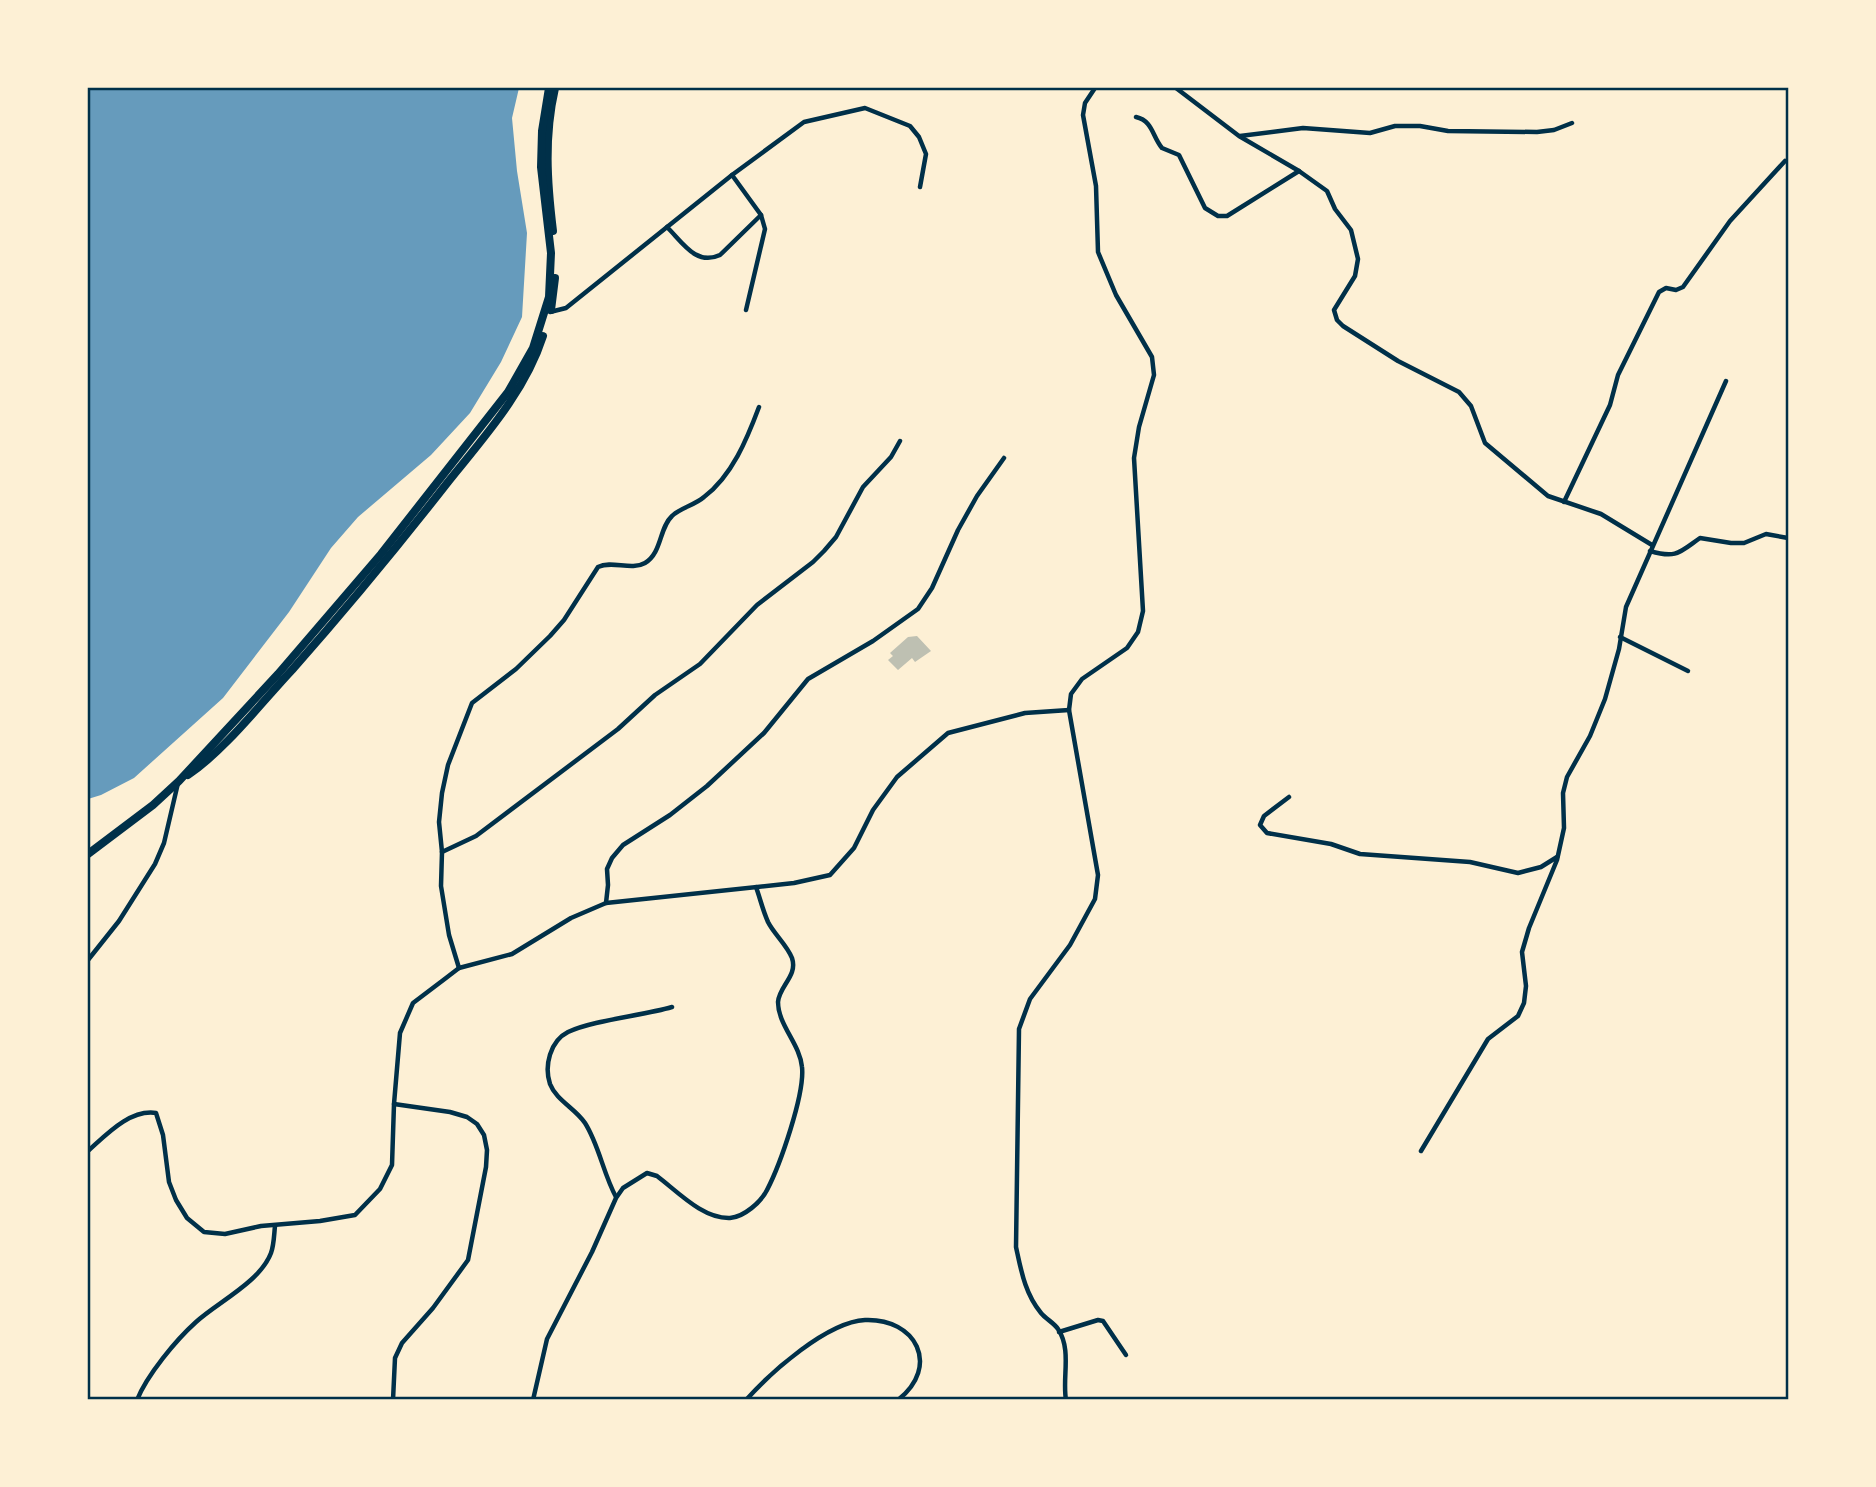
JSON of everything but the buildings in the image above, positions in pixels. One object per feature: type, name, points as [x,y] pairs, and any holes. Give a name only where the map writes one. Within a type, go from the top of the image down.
[{"type":"main road","points":[[88,854],[203,765],[269,696],[388,558],[513,400],[539,350],[548,312],[551,253],[541,167],[542,131],[548,88]]},
{"type":"main road","points":[[548,312],[555,297],[556,253],[547,165],[547,132],[555,88]]},
{"type":"street","points":[[1066,1399],[1065,1347],[1059,1332],[1030,1296],[1021,1275],[1016,1247],[1019,1028],[1030,999],[1070,945],[1095,899],[1098,875],[1069,710],[1071,694],[1082,679],[1118,654],[1138,632],[1143,611],[1134,458],[1139,427],[1154,375],[1152,357],[1116,295],[1098,252],[1096,186],[1083,115],[1085,103],[1096,88]]},
{"type":"street","points":[[1176,88],[1240,136],[1327,191],[1335,209],[1351,230],[1358,259],[1355,276],[1334,310],[1337,320],[1398,361],[1459,392],[1471,406],[1485,443],[1548,496],[1601,514],[1627,528],[1664,555],[1683,552],[1700,538],[1731,543],[1744,542],[1766,534],[1788,538]]},
{"type":"street","points":[[548,312],[566,308],[732,175],[804,122],[865,108],[910,126],[919,137],[926,154],[920,187]]},
{"type":"street","points":[[1136,117],[1146,119],[1162,148],[1179,155],[1195,191],[1212,214],[1227,216],[1299,171]]},
{"type":"street","points":[[1240,136],[1303,128],[1370,132],[1395,126],[1420,126],[1448,131],[1537,132],[1554,130],[1572,123]]},
{"type":"street","points":[[1564,502],[1610,405],[1618,375],[1659,292],[1666,288],[1676,290],[1683,287],[1730,221],[1785,161]]},
{"type":"street","points":[[732,175],[761,215],[765,229],[746,310]]},
{"type":"street","points":[[667,227],[696,256],[704,260],[713,259],[761,215]]},
{"type":"street","points":[[1422,1151],[1488,1039],[1518,1016],[1524,1003],[1526,986],[1522,952],[1557,857],[1564,828],[1563,793],[1567,777],[1590,736],[1605,699],[1619,649],[1626,607],[1726,381]]},
{"type":"street","points":[[459,968],[444,913],[440,886],[442,852],[439,822],[448,765],[472,704],[516,669],[550,636],[564,620],[598,567],[605,563],[638,565],[651,557],[672,516],[701,500],[721,483],[750,432],[759,407]]},
{"type":"street","points":[[442,852],[476,836],[618,729],[655,695],[700,664],[757,605],[824,551],[836,537],[863,487],[891,457],[901,441]]},
{"type":"street","points":[[606,903],[607,869],[612,858],[624,845],[670,815],[707,786],[764,733],[808,679],[873,641],[918,609],[932,588],[958,530],[977,496],[1004,458]]},
{"type":"street","points":[[1620,637],[1688,671]]},
{"type":"street","points":[[88,1150],[128,1118],[148,1112],[156,1113],[163,1135],[169,1182],[176,1200],[194,1226],[204,1232],[225,1234],[261,1226],[355,1215],[370,1202],[388,1177],[392,1165],[400,1033],[413,1003],[459,968],[512,954],[571,918],[606,903],[794,883],[830,875],[854,848],[873,810],[897,777],[948,733],[1025,713],[1069,710]]},
{"type":"street","points":[[88,960],[119,921],[155,864],[164,843],[179,781]]},
{"type":"street","points":[[1289,797],[1264,816],[1261,825],[1267,833],[1331,844],[1360,854],[1470,862],[1518,873],[1541,867],[1557,857]]},
{"type":"street","points":[[533,1399],[547,1339],[623,1188],[647,1173],[657,1177],[711,1216],[732,1218],[751,1209],[766,1192],[791,1126],[799,1097],[802,1068],[797,1046],[780,1013],[778,1002],[793,969],[792,957],[768,922],[756,887]]},
{"type":"street","points":[[616,1198],[604,1176],[593,1137],[584,1121],[555,1093],[550,1083],[549,1057],[553,1045],[568,1032],[672,1007]]},
{"type":"street","points":[[393,1399],[395,1358],[402,1343],[433,1308],[468,1260],[484,1180],[487,1150],[484,1135],[477,1124],[467,1117],[394,1104]]},
{"type":"street","points":[[137,1399],[161,1363],[195,1323],[247,1282],[267,1261],[274,1243],[275,1226]]},
{"type":"street","points":[[746,1399],[801,1350],[824,1335],[864,1320],[898,1326],[908,1332],[917,1347],[922,1364],[916,1382],[898,1399]]},
{"type":"street","points":[[1059,1332],[1098,1320],[1103,1321],[1126,1355]]},
{"type":"water","points":[[88,88],[519,88],[512,118],[527,233],[522,317],[501,362],[470,413],[431,455],[358,517],[331,548],[289,612],[223,698],[134,778],[88,799]]}]
